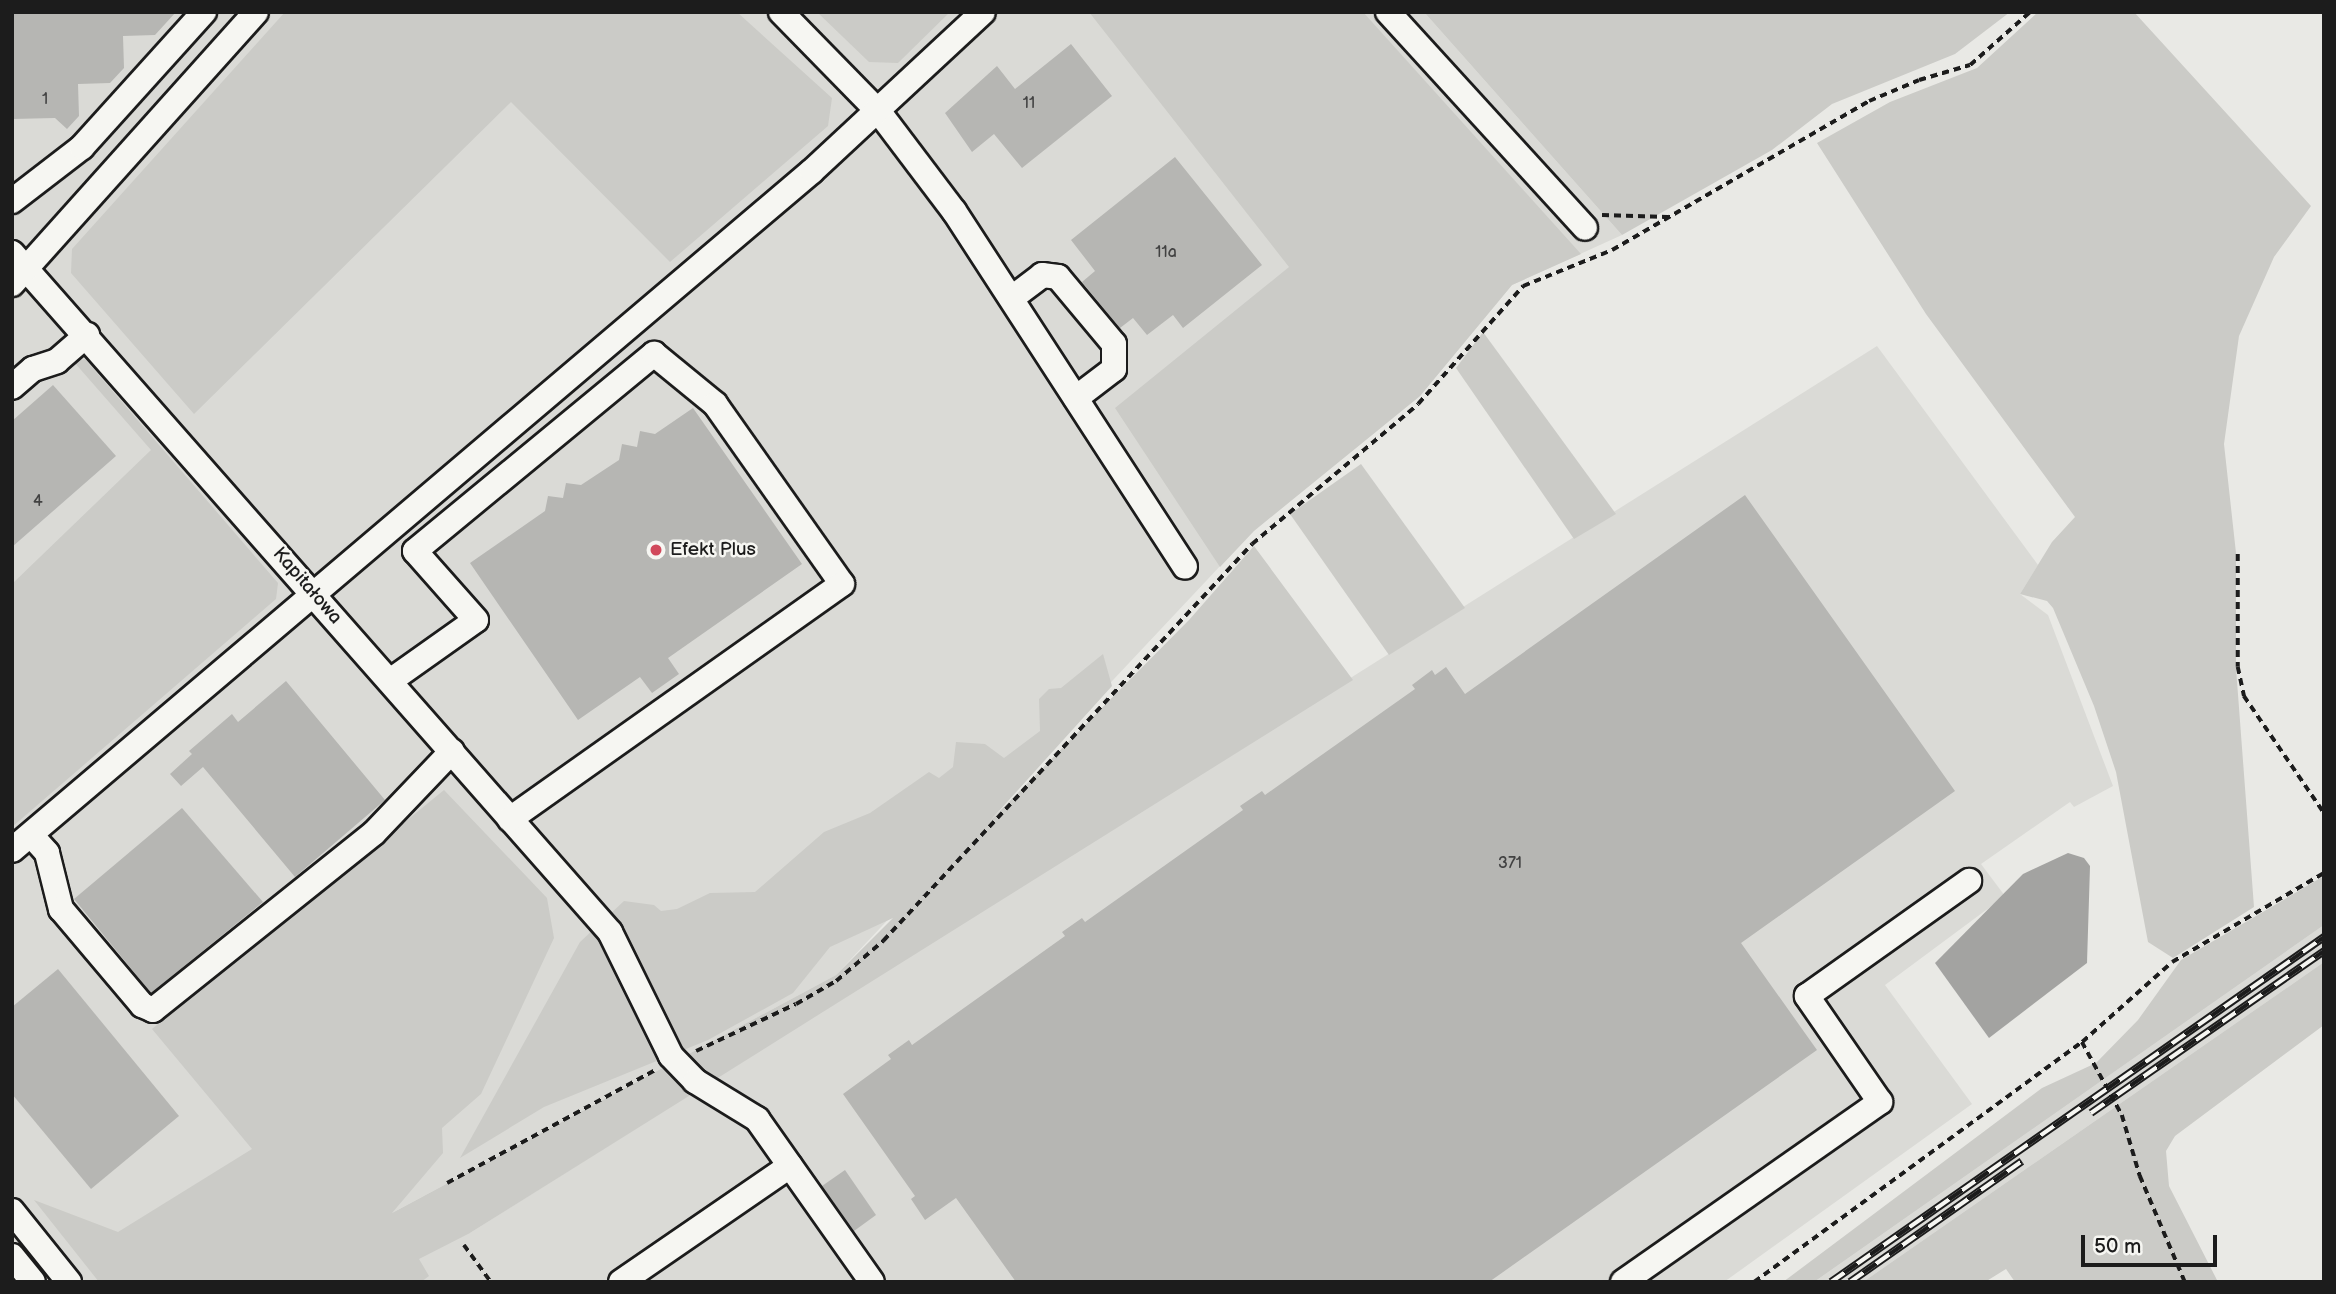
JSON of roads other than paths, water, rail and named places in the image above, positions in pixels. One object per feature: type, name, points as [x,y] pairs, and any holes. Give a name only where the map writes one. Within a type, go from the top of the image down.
[{"type":"street","points":[[12,201],[82,147],[204,12]]},
{"type":"street","points":[[17,268],[256,12]]},
{"type":"street","points":[[781,12],[878,112],[954,211],[1185,568]]},
{"type":"street","points":[[452,751],[374,834],[153,1010],[142,1005],[61,909],[47,853],[21,842],[878,112],[984,12]]},
{"type":"street","points":[[1388,12],[1581,224]]},
{"type":"street","name":"Kapitałowa","points":[[17,268],[87,335],[600,921],[620,948],[673,1058],[695,1081],[757,1119],[790,1166]]},
{"type":"street","points":[[1012,298],[1042,275],[1058,277],[1115,344],[1114,369],[1076,398]]},
{"type":"street","points":[[12,387],[33,369],[57,361],[87,335]]},
{"type":"street","points":[[390,681],[476,620],[415,551],[654,354],[716,404],[842,584],[510,819]]},
{"type":"street","points":[[1623,1282],[1880,1102],[1807,996],[1969,881]]},
{"type":"street","points":[[621,1282],[790,1166],[872,1282]]},
{"type":"street","points":[[12,1211],[69,1282]]},
{"type":"street","points":[[12,1256],[33,1282]]},
{"type":"railway","points":[[1831,1282],[2324,937]]},
{"type":"railway","points":[[2091,1113],[2324,951]]},
{"type":"railway","points":[[1850,1282],[2022,1161]]},
{"type":"place","name":"Efekt Plus","points":[[656,550]]}]
